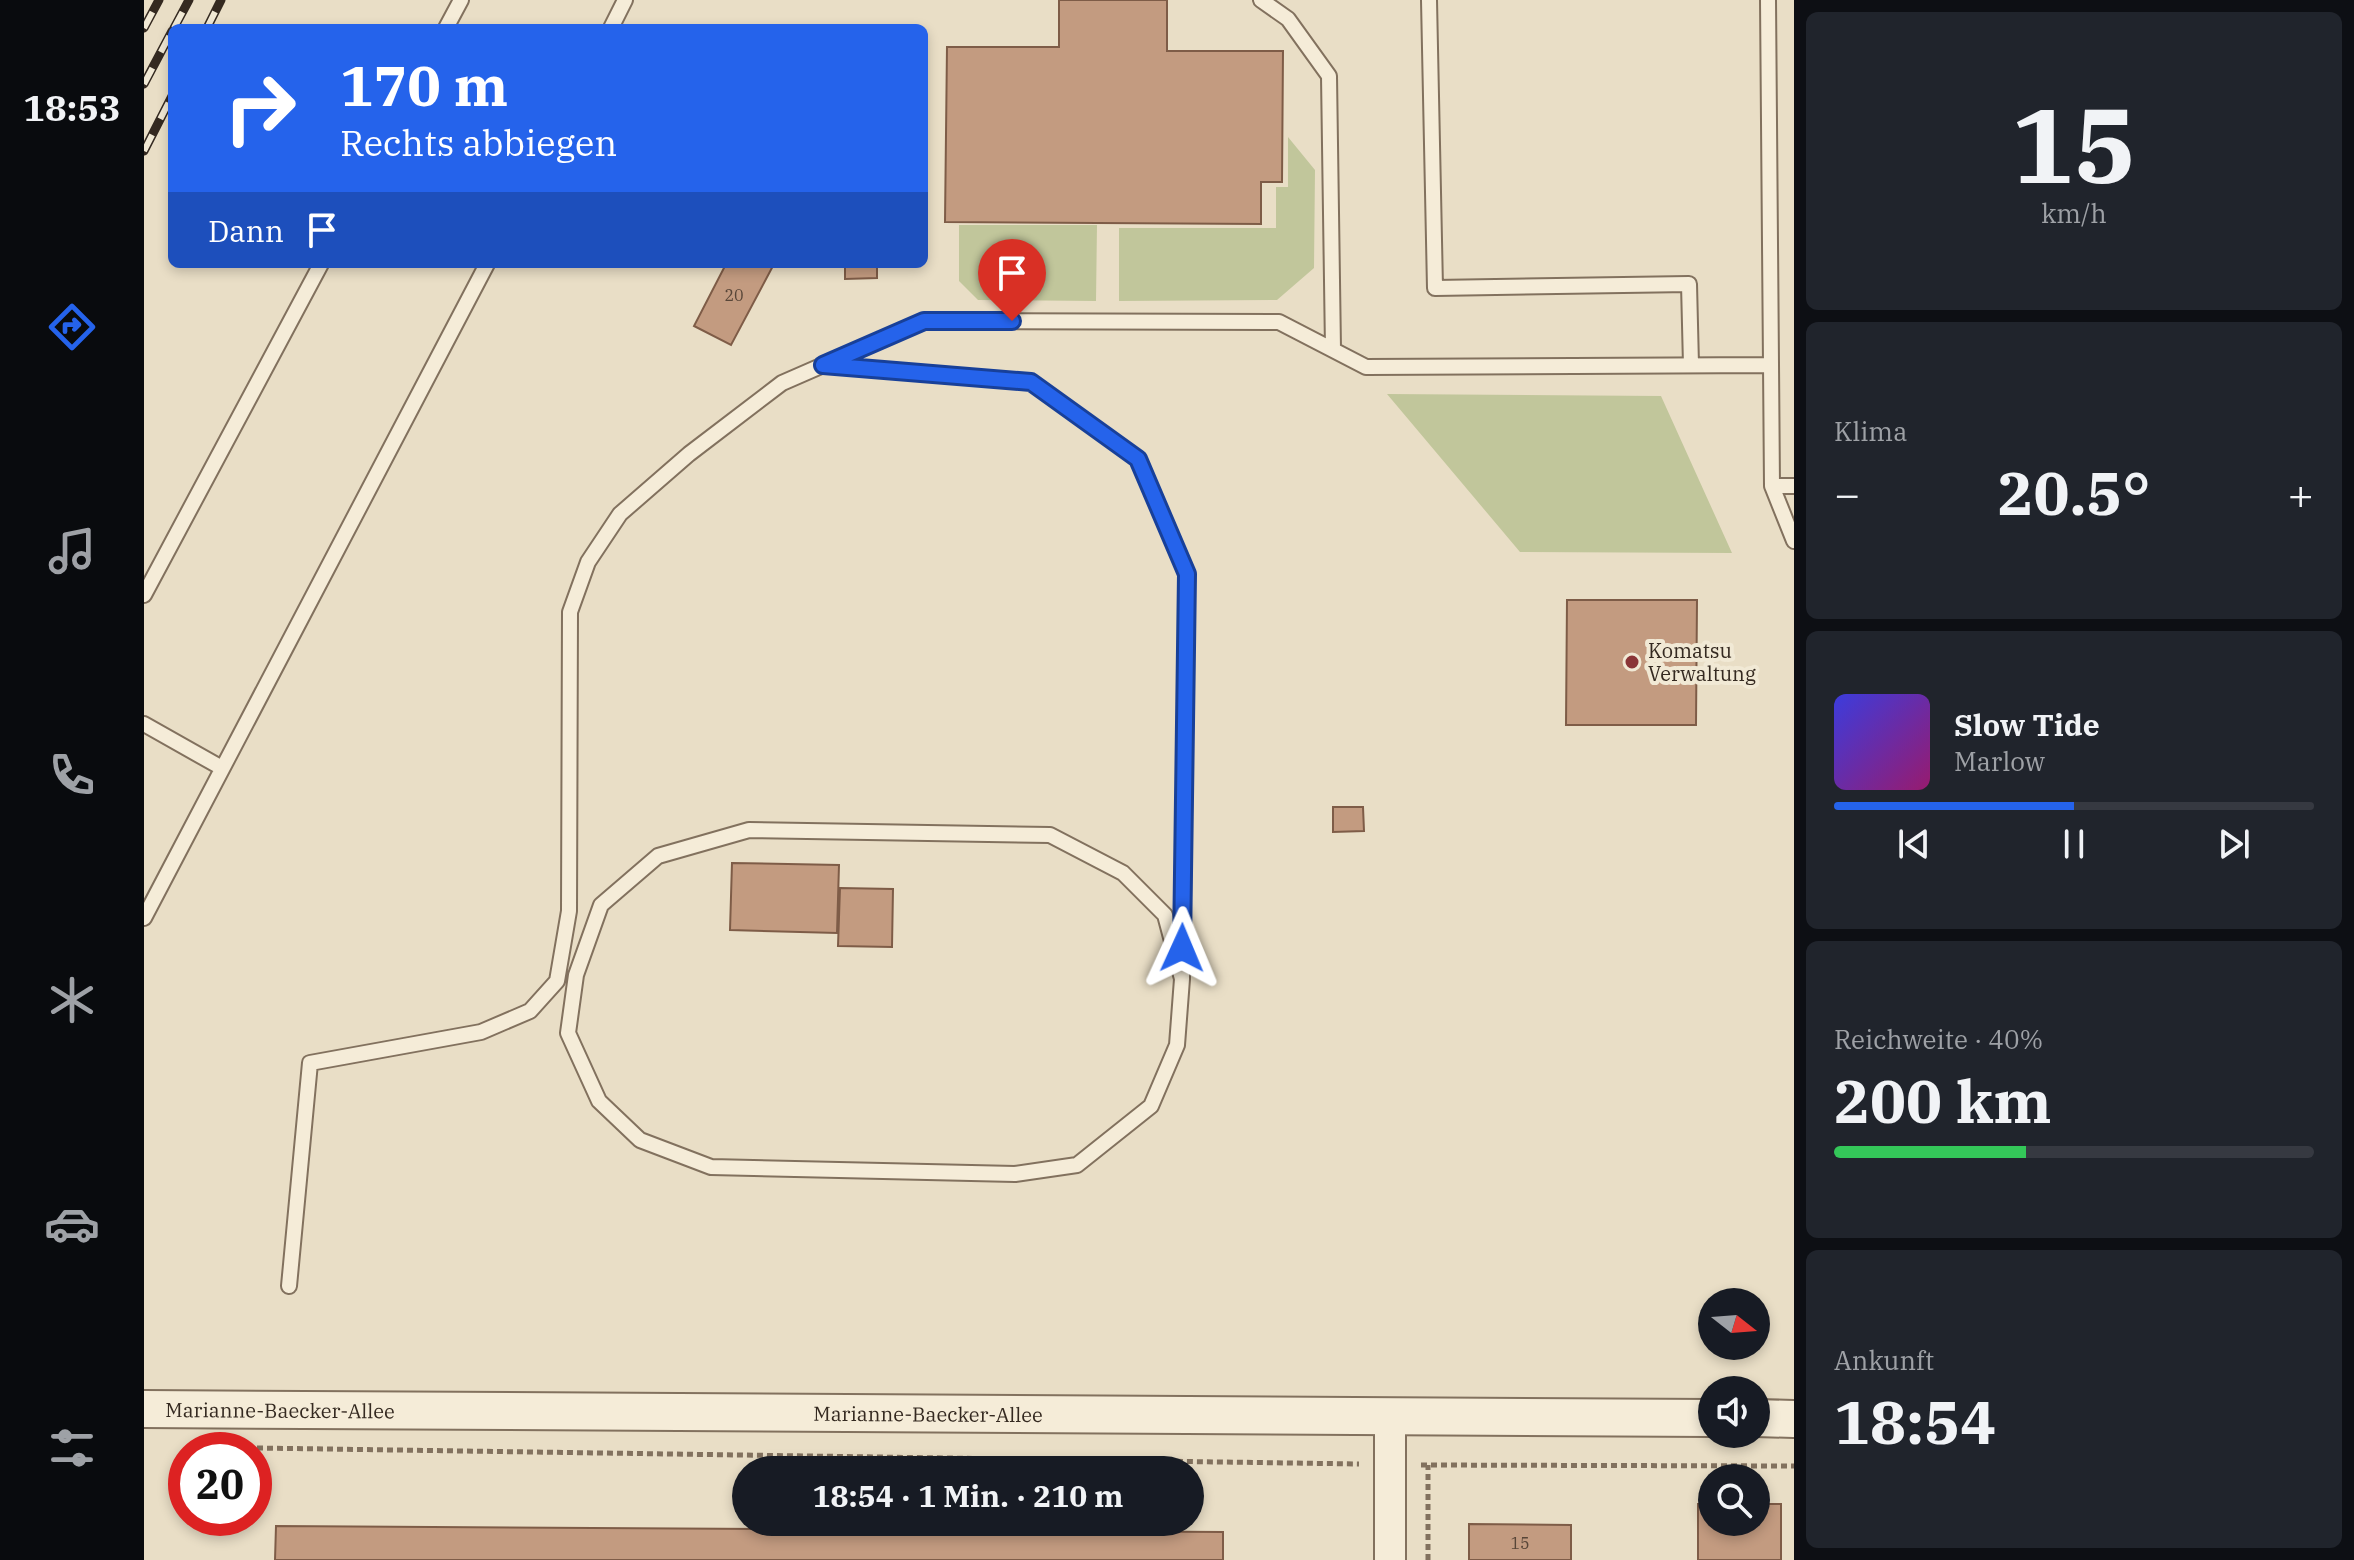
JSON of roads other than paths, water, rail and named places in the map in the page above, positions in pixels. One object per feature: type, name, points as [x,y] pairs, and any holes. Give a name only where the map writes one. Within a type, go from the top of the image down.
[{"type":"street","name":"Marianne-Baecker-Allee","points":[[144,1409],[1698,1418]]},
{"type":"street","points":[[1390,1416],[1390,1560]]},
{"type":"street","points":[[1770,1418],[1794,1419]]},
{"type":"lane","points":[[448,24],[461,0]]},
{"type":"lane","points":[[613,24],[625,0]]},
{"type":"lane","points":[[1261,0],[1288,19],[1329,76],[1333,349]]},
{"type":"lane","points":[[1429,0],[1435,288],[1689,284],[1691,365]]},
{"type":"lane","points":[[1768,0],[1772,486],[1794,541]]},
{"type":"lane","points":[[144,595],[319,268]]},
{"type":"lane","points":[[144,918],[485,268]]},
{"type":"lane","points":[[289,1286],[310,1063],[481,1032],[530,1011],[557,981],[569,911],[570,612],[588,562],[620,514],[689,454],[782,383],[924,321],[1279,322],[1366,367],[1770,365]]},
{"type":"lane","points":[[823,365],[1031,382],[1138,459],[1187,574],[1182,979],[1177,1045],[1151,1106],[1077,1165],[1015,1174],[711,1167],[640,1140],[599,1101],[568,1033],[576,975],[601,905],[658,856],[749,830],[1050,835],[1123,873],[1165,915],[1182,979]]},
{"type":"lane","points":[[1772,486],[1794,486]]},
{"type":"lane","points":[[144,724],[222,768]]},
{"type":"railway","points":[[144,28],[159,0]]},
{"type":"railway","points":[[176,24],[189,0]]},
{"type":"railway","points":[[209,24],[221,0]]},
{"type":"railway","points":[[144,84],[168,39]]},
{"type":"railway","points":[[144,151],[168,104]]},
{"type":"place","name":"Komatsu Verwaltung","points":[[1632,662]]}]
